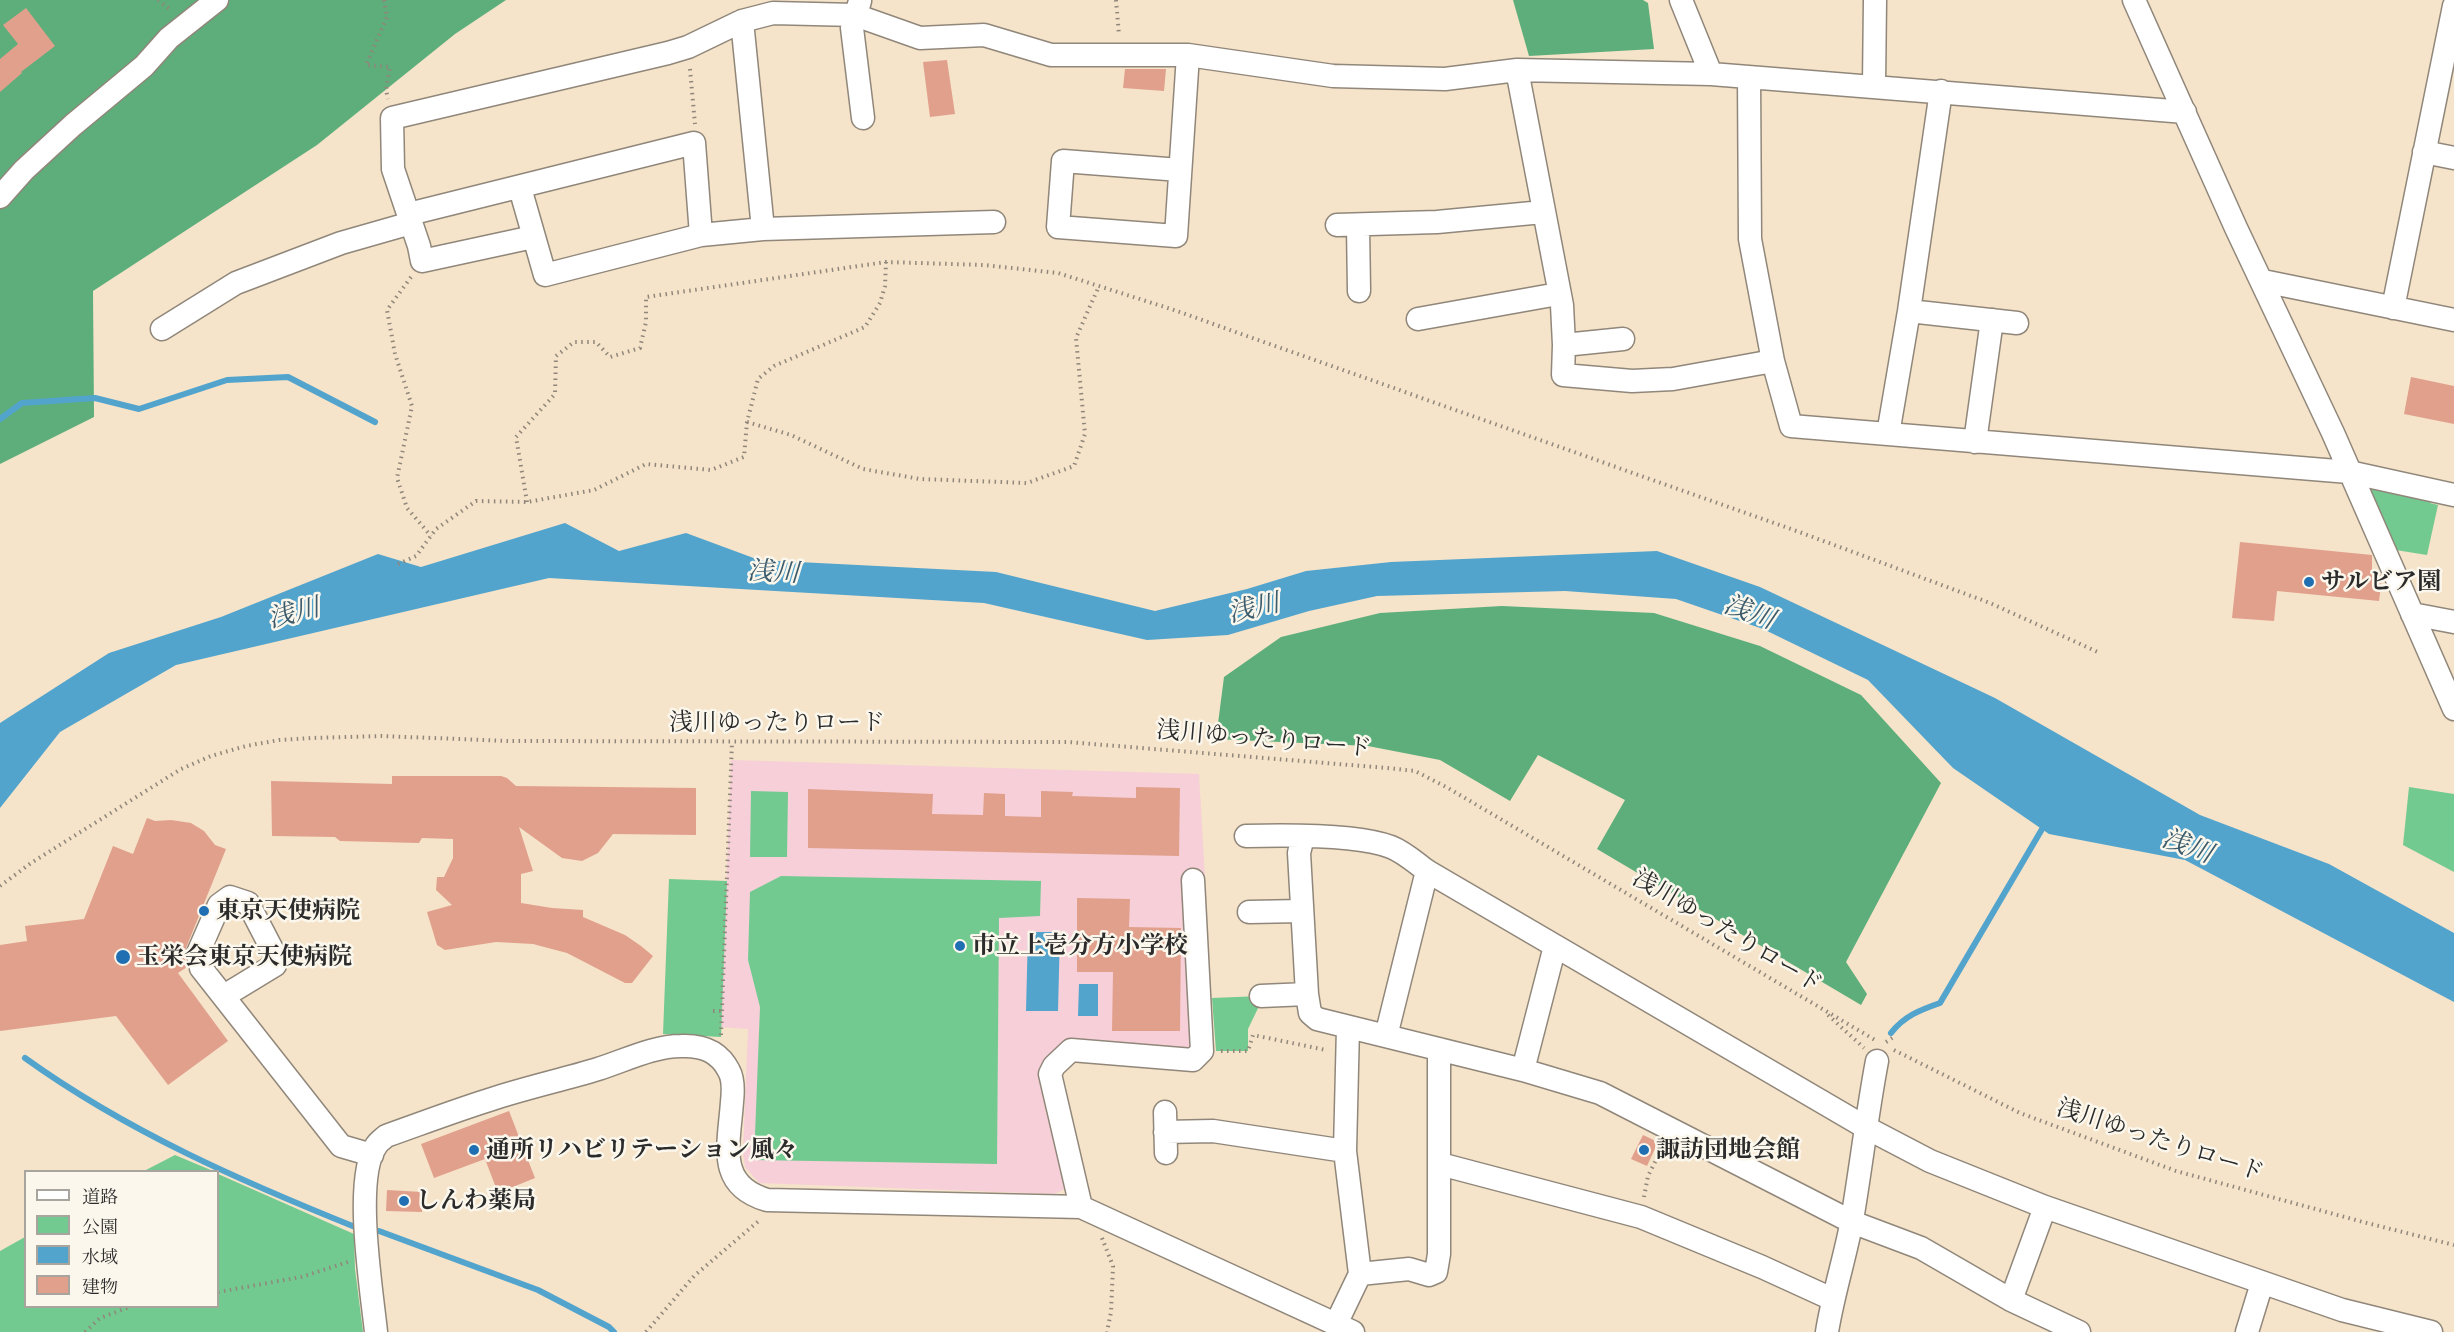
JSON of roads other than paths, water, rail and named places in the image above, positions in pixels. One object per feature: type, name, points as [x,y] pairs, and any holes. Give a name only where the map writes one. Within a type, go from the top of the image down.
[{"type":"street","points":[[0,197],[24,170],[73,125],[144,66],[169,38],[218,0]]},
{"type":"street","points":[[1681,0],[1712,74]]},
{"type":"street","points":[[1874,86],[1875,0]]},
{"type":"street","points":[[2134,0],[2236,228],[2263,281],[2454,709]]},
{"type":"street","points":[[2392,308],[2454,6]]},
{"type":"street","points":[[533,237],[422,261],[393,169],[392,118],[688,47],[754,12],[773,13],[857,7],[920,38],[984,35],[1051,55],[1188,55],[1333,76],[1445,79],[1517,70],[1712,74],[2185,112]]},
{"type":"street","points":[[857,7],[852,28],[863,118]]},
{"type":"street","points":[[754,12],[763,229]]},
{"type":"street","points":[[1180,170],[1063,161],[1058,227],[1176,236],[1188,55]]},
{"type":"street","points":[[1517,70],[1558,294],[1562,305],[1563,375],[1632,381],[1673,379],[1773,361]]},
{"type":"street","points":[[1749,77],[1750,239],[1773,361],[1791,426],[2349,472],[2454,495]]},
{"type":"street","points":[[1888,434],[1909,311],[1941,91]]},
{"type":"street","points":[[162,329],[236,283],[341,243],[512,187],[520,188],[694,142],[701,235]]},
{"type":"street","points":[[2424,152],[2454,158]]},
{"type":"street","points":[[520,188],[545,275],[701,235],[763,229],[994,222]]},
{"type":"street","points":[[1359,291],[1347,225],[1544,212]]},
{"type":"street","points":[[2263,281],[2454,320]]},
{"type":"street","points":[[1418,319],[1558,294]]},
{"type":"street","points":[[1909,311],[2017,323]]},
{"type":"street","points":[[1975,442],[1992,320]]},
{"type":"street","points":[[1564,345],[1623,339]]},
{"type":"street","points":[[2412,614],[2454,622]]},
{"type":"street","points":[[1246,836],[1289,834],[1377,843],[1393,848],[1555,946],[1865,1127],[1930,1161],[2045,1207],[2262,1283],[2358,1324],[2431,1332]]},
{"type":"street","points":[[1303,837],[1299,853],[1307,994],[1310,1013],[1317,1019],[1439,1048],[1600,1093],[1852,1222],[1921,1248],[2012,1300],[2079,1332]]},
{"type":"street","points":[[1386,1036],[1427,870]]},
{"type":"street","points":[[1081,1207],[1050,1074],[1054,1066],[1071,1050],[1193,1060],[1202,1051],[1193,880]]},
{"type":"street","points":[[1249,912],[1302,911]]},
{"type":"street","points":[[1523,1070],[1555,946]]},
{"type":"street","points":[[1261,996],[1307,994]]},
{"type":"street","points":[[224,996],[341,1146],[372,1155]]},
{"type":"street","points":[[376,1332],[363,1197],[372,1155],[376,1146],[386,1136],[488,1100],[665,1048],[689,1046],[713,1051],[730,1073],[733,1092],[730,1171],[743,1190],[761,1199],[1081,1207],[1345,1328],[1360,1274],[1345,1151],[1348,1027]]},
{"type":"street","points":[[1360,1274],[1409,1269],[1429,1275],[1436,1272],[1439,1254],[1439,1048]]},
{"type":"street","points":[[1827,1332],[1832,1299],[1852,1222],[1877,1061]]},
{"type":"street","points":[[1165,1133],[1213,1131],[1345,1151]]},
{"type":"street","points":[[1440,1164],[1641,1217],[1832,1299]]},
{"type":"street","points":[[2012,1300],[2045,1207]]},
{"type":"street","points":[[2247,1332],[2262,1283]]},
{"type":"water","name":"浅川","points":[[565,523],[619,551],[686,533],[759,560],[996,572],[1155,611],[1247,589],[1306,571],[1391,562],[1657,551],[1760,587],[1995,698],[2200,815],[2329,864],[2454,933],[2454,1002],[2185,860],[2049,834],[1953,768],[1868,680],[1763,629],[1676,599],[1565,591],[1377,596],[1309,611],[1228,635],[1147,640],[984,603],[549,578],[176,665],[60,732],[0,808],[0,723],[109,653],[221,617],[378,554],[421,567]]},
{"type":"water","points":[[1028,932],[1060,932],[1058,1011],[1026,1011]]},
{"type":"water","points":[[1079,984],[1098,984],[1098,1016],[1078,1016]]},
{"type":"waterway","points":[[0,419],[22,403],[95,398],[139,409],[227,380],[288,377],[375,422]]},
{"type":"waterway","points":[[1891,1033],[1913,1014],[1940,1003],[2045,824]]},
{"type":"waterway","points":[[25,1058],[104,1109],[187,1154],[360,1229]]},
{"type":"waterway","points":[[379,1231],[538,1290],[609,1327],[614,1332]]},
{"type":"place","name":"サルビア園","points":[[2309,582]]},
{"type":"place","name":"東京天使病院","points":[[204,911]]},
{"type":"place","name":"市立上壱分方小学校","points":[[960,946]]},
{"type":"place","name":"玉栄会東京天使病院","points":[[123,957]]},
{"type":"place","name":"通所リハビリテーション風々","points":[[474,1150]]},
{"type":"place","name":"諏訪団地会館","points":[[1644,1150]]},
{"type":"place","name":"しんわ薬局","points":[[404,1201]]}]
